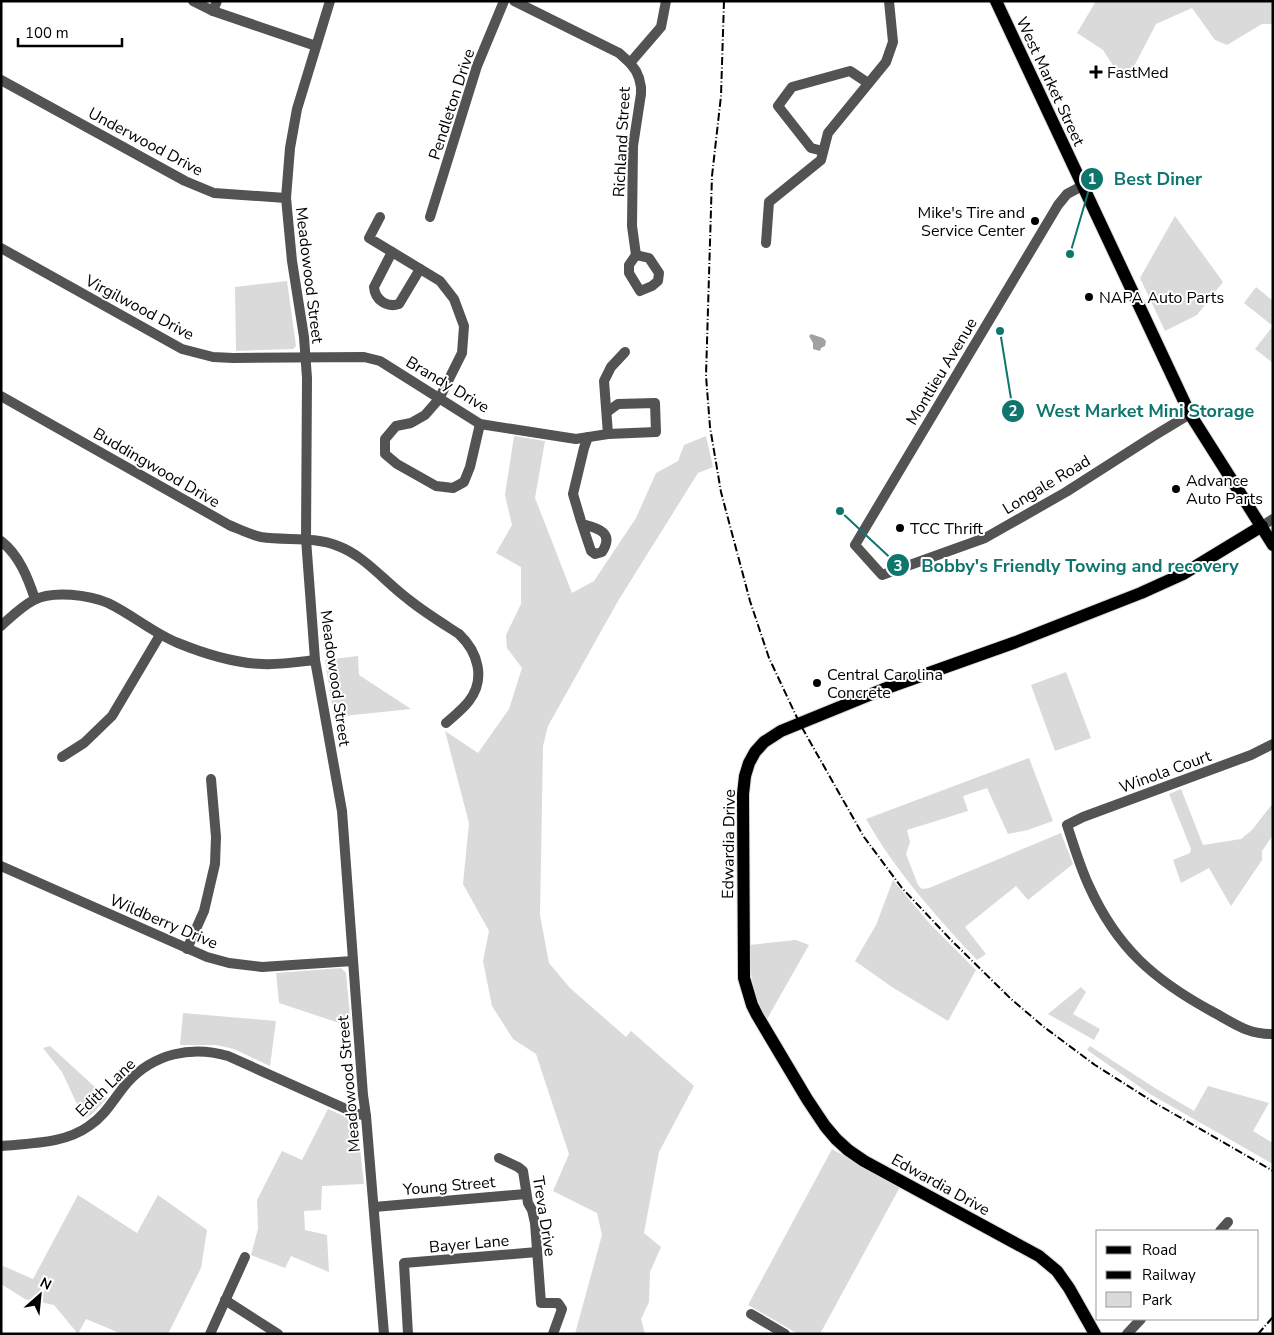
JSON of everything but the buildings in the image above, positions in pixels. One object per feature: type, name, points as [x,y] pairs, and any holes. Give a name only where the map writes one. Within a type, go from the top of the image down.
[{"type":"main road","name":"West Market Street","points":[[996,1],[1190,414],[1273,545]]},
{"type":"main road","name":"Edwardia Drive","points":[[1095,1334],[1070,1288],[1057,1271],[1038,1256],[864,1161],[848,1150],[825,1126],[807,1099],[757,1015],[746,988],[743,963],[742,833],[745,776],[755,752],[764,742],[781,732],[884,689],[1016,642],[1141,593],[1183,574],[1262,526]]},
{"type":"street","points":[[193,1],[215,6],[316,46]]},
{"type":"street","name":"Meadowood Street","points":[[330,1],[297,109],[290,148],[286,198],[289,238],[302,317],[307,378],[306,539],[315,660],[342,811],[384,1334]]},
{"type":"street","name":"Pendleton Drive","points":[[430,218],[477,66],[504,1]]},
{"type":"street","points":[[514,1],[619,53],[630,62],[661,27],[666,1]]},
{"type":"street","points":[[766,243],[769,202],[821,160],[828,133],[886,62],[893,42],[889,1]]},
{"type":"street","name":"Richland Street","points":[[630,62],[639,78],[641,94],[633,146],[632,226],[636,256]]},
{"type":"street","points":[[824,151],[811,148],[778,106],[792,87],[850,71],[868,83]]},
{"type":"street","name":"Underwood Drive","points":[[1,80],[185,181],[214,192],[286,198]]},
{"type":"street","name":"Montlieu Avenue","points":[[882,575],[855,545],[1058,205],[1067,194],[1082,186]]},
{"type":"street","points":[[380,217],[369,238],[440,281],[454,299],[464,326],[462,352],[439,399],[425,414],[411,423],[396,426],[385,439],[385,454],[397,464],[436,486],[453,488],[464,482],[470,467],[480,424]]},
{"type":"street","name":"Virgilwood Drive","points":[[1,248],[182,349],[213,357],[305,357]]},
{"type":"street","points":[[392,252],[374,288],[376,297],[383,303],[394,306],[399,304],[420,269]]},
{"type":"street","points":[[608,434],[604,381],[611,367],[625,352]]},
{"type":"street","name":"Brandy Drive","points":[[305,357],[364,357],[380,361],[480,424],[576,439],[608,434],[656,432],[656,403],[618,404],[607,412]]},
{"type":"street","name":"Buddingwood Drive","points":[[1,396],[229,525],[260,537],[306,539],[328,543],[339,546],[361,559],[409,600],[459,634],[472,650],[478,662],[479,676],[477,684],[468,703],[446,723]]},
{"type":"street","name":"Longale Road","points":[[882,575],[985,538],[1066,492],[1190,414]]},
{"type":"street","points":[[582,524],[573,494],[588,437]]},
{"type":"street","points":[[1262,526],[1273,519]]},
{"type":"street","points":[[1,541],[20,562],[36,599]]},
{"type":"street","points":[[1,626],[20,608],[36,599],[68,594],[91,597],[109,604],[160,635],[220,658],[264,664],[286,664],[315,660]]},
{"type":"street","points":[[62,757],[84,743],[112,716],[160,635]]},
{"type":"street","name":"Winola Court","points":[[1273,744],[1251,755],[1083,817],[1067,825],[1088,885],[1102,913],[1144,966],[1176,991],[1238,1026],[1254,1033],[1273,1034]]},
{"type":"street","points":[[188,949],[204,911],[215,864],[216,837],[211,779]]},
{"type":"street","name":"Wildberry Drive","points":[[1,866],[188,949],[229,963],[262,967],[353,961]]},
{"type":"street","name":"Edith Lane","points":[[1,1146],[54,1141],[88,1127],[103,1115],[137,1074],[154,1062],[185,1051],[208,1051],[228,1056],[355,1113],[366,1116]]},
{"type":"street","name":"Treva Drive","points":[[499,1158],[524,1171],[526,1194],[535,1222],[541,1303],[558,1303],[562,1309],[554,1334]]},
{"type":"street","name":"Young Street","points":[[374,1207],[526,1194]]},
{"type":"street","points":[[1221,1230],[1228,1222]]},
{"type":"street","name":"Bayer Lane","points":[[408,1334],[404,1263],[537,1252]]},
{"type":"street","points":[[210,1334],[245,1257]]},
{"type":"street","points":[[225,1300],[278,1334]]},
{"type":"street","points":[[751,1314],[785,1334]]},
{"type":"street","points":[[1127,1334],[1140,1320]]},
{"type":"green space","points":[[1096,1],[1273,1],[1273,24],[1262,24],[1227,45],[1215,40],[1192,8],[1156,24],[1131,72],[1121,78],[1103,50],[1077,33]]},
{"type":"green space","points":[[1175,216],[1223,282],[1197,315],[1165,331],[1140,278]]},
{"type":"green space","points":[[287,281],[296,346],[293,349],[236,351],[235,287]]},
{"type":"green space","points":[[1256,287],[1273,301],[1273,326],[1244,303]]},
{"type":"green space","points":[[1273,326],[1273,363],[1255,349]]},
{"type":"green space","points":[[514,436],[545,441],[535,498],[572,593],[594,581],[636,518],[656,473],[678,461],[684,445],[706,436],[713,467],[698,473],[618,601],[548,726],[543,746],[540,915],[549,963],[570,988],[626,1037],[631,1031],[694,1086],[659,1152],[644,1233],[661,1247],[650,1272],[649,1302],[641,1319],[645,1334],[575,1334],[602,1235],[597,1213],[553,1191],[569,1154],[536,1054],[513,1039],[492,1006],[483,961],[489,931],[463,884],[469,823],[445,731],[478,753],[509,709],[522,668],[507,648],[506,635],[521,604],[521,567],[496,553],[512,525],[505,495]]},
{"type":"green space","points":[[358,656],[359,675],[411,709],[334,717],[325,660]]},
{"type":"green space","points":[[1066,672],[1091,738],[1055,751],[1031,685]]},
{"type":"green space","points":[[1029,758],[1053,821],[1028,830],[1008,834],[987,788],[963,796],[968,811],[907,830],[910,842],[906,854],[918,885],[922,889],[929,888],[1061,833],[1073,864],[1028,900],[1016,886],[965,927],[986,954],[977,960],[903,875],[866,819]]},
{"type":"green space","points":[[1181,789],[1203,845],[1241,839],[1252,830],[1273,803],[1273,835],[1262,851],[1262,860],[1231,906],[1209,868],[1181,883],[1173,860],[1190,853],[1191,849],[1169,794]]},
{"type":"green space","points":[[893,880],[930,924],[976,970],[948,1021],[892,987],[855,961],[876,925]]},
{"type":"green space","points":[[796,940],[809,945],[767,1019],[758,1001],[753,984],[749,945]]},
{"type":"green space","points":[[341,968],[346,973],[351,1027],[279,1003],[276,973]]},
{"type":"green space","points":[[1081,987],[1086,992],[1073,1014],[1100,1029],[1094,1040],[1048,1014]]},
{"type":"green space","points":[[183,1013],[276,1021],[270,1066],[234,1049],[216,1045],[180,1045]]},
{"type":"green space","points":[[50,1046],[107,1098],[92,1114],[84,1119],[62,1072],[43,1048]]},
{"type":"green space","points":[[1090,1046],[1194,1111],[1208,1086],[1269,1103],[1253,1131],[1273,1143],[1273,1164],[1150,1094],[1087,1050]]},
{"type":"green space","points":[[328,1109],[357,1122],[364,1184],[322,1186],[321,1210],[304,1211],[305,1230],[327,1235],[329,1272],[291,1256],[285,1268],[251,1255],[258,1229],[257,1200],[282,1151],[302,1160]]},
{"type":"green space","points":[[832,1149],[900,1187],[820,1334],[798,1334],[748,1305]]},
{"type":"green space","points":[[78,1195],[137,1233],[158,1195],[207,1230],[201,1268],[168,1334],[122,1334],[86,1319],[78,1334],[54,1305],[25,1299],[1,1284],[1,1265],[33,1279]]},
{"type":"shaded area","points":[[811,334],[826,341],[825,346],[820,351],[813,349],[813,343],[809,336]]},
{"type":"railway","points":[[724,1],[721,96],[712,176],[706,376],[710,427],[721,492],[750,601],[769,658],[800,724],[864,837],[902,888],[951,940],[1011,999],[1044,1027],[1095,1065],[1155,1103],[1273,1171]]},
{"type":"railway","points":[[1258,1334],[1273,1317]]},
{"type":"place","name":"FastMed","points":[[1096,72]]},
{"type":"place","name":"Mike's Tire and Service Center","points":[[1035,221]]},
{"type":"place","name":"Best Diner","points":[[1070,254]]},
{"type":"place","name":"NAPA Auto Parts","points":[[1089,297]]},
{"type":"place","name":"West Market Mini Storage","points":[[1000,331]]},
{"type":"place","name":"Advance Auto Parts","points":[[1176,489]]},
{"type":"place","name":"Bobby's Friendly Towing and recovery","points":[[840,511]]},
{"type":"place","name":"TCC Thrift","points":[[900,528]]},
{"type":"place","name":"Central Carolina Concrete","points":[[817,683]]}]
